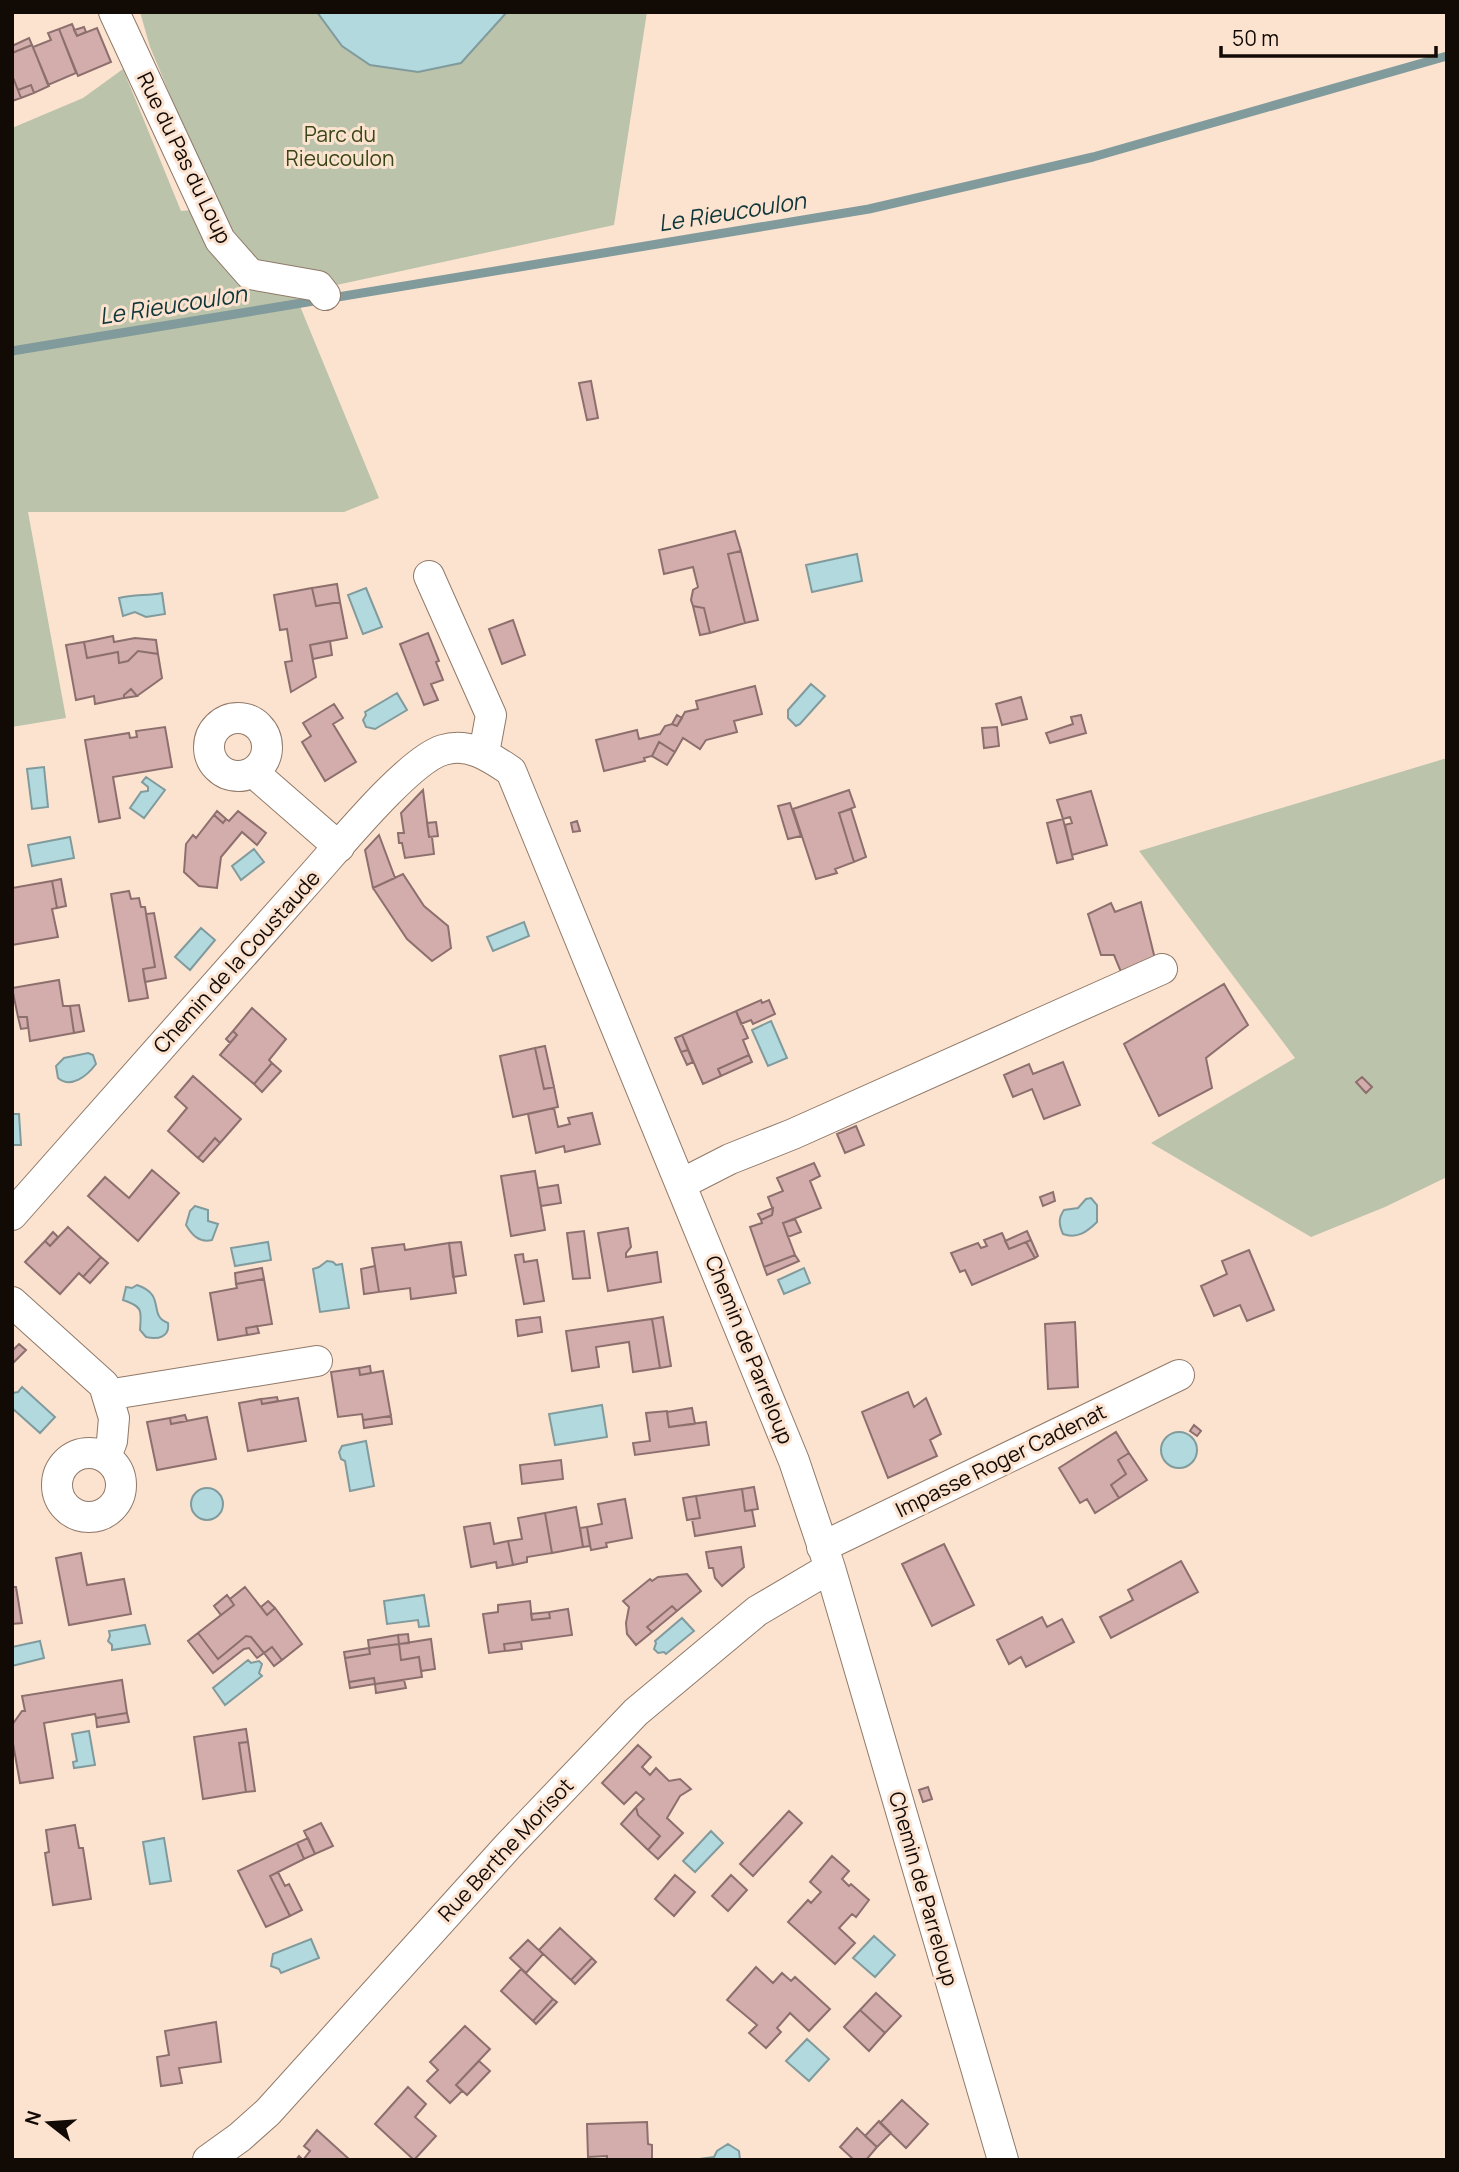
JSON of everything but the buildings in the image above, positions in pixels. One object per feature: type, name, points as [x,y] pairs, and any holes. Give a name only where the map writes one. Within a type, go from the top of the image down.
[{"type":"street","name":"Rue du Pas du Loup","points":[[114,12],[220,240],[250,274],[321,291]]},
{"type":"street","points":[[429,576],[491,715],[484,752]]},
{"type":"street","name":"Chemin de la Coustaude","points":[[12,1215],[409,771],[442,750],[460,748],[484,752]]},
{"type":"street","name":"Chemin de Parreloup","points":[[484,752],[511,771],[780,1423],[826,1558],[1003,2160]]},
{"type":"street","points":[[256,770],[261,779],[339,847]]},
{"type":"street","points":[[681,1184],[730,1159],[806,1128],[1162,969]]},
{"type":"street","points":[[12,1302],[104,1385],[114,1418],[112,1441],[106,1457]]},
{"type":"street","points":[[107,1395],[317,1361]]},
{"type":"street","name":"Impasse Roger Cadenat","points":[[826,1558],[1179,1375]]},
{"type":"street","name":"Rue Berthe Morisot","points":[[208,2160],[268,2112],[509,1844],[636,1712],[757,1611],[826,1558]]},
{"type":"green space","name":"Parc du Rieucoulon","points":[[140,12],[647,12],[614,225],[295,294],[379,498],[344,512],[28,512],[66,718],[12,727],[12,128],[83,98],[123,69],[181,211],[192,210],[237,255],[150,47]]},
{"type":"green space","points":[[1447,758],[1447,1177],[1385,1207],[1311,1237],[1151,1143],[1295,1058],[1139,851]]},
{"type":"water","points":[[317,12],[507,12],[461,63],[418,72],[370,65],[342,46]]},
{"type":"water","points":[[857,554],[862,581],[812,592],[806,565]]},
{"type":"water","points":[[366,588],[382,627],[363,634],[348,595]]},
{"type":"water","points":[[162,593],[165,614],[146,617],[135,612],[123,616],[119,598]]},
{"type":"water","points":[[811,684],[825,696],[796,726],[788,718],[788,710]]},
{"type":"water","points":[[397,693],[407,710],[375,729],[366,727],[363,720],[365,712]]},
{"type":"water","points":[[44,767],[48,807],[32,809],[27,769]]},
{"type":"water","points":[[146,777],[165,790],[144,818],[130,808],[141,792],[148,791],[148,787],[142,782]]},
{"type":"water","points":[[70,837],[74,858],[32,866],[28,845]]},
{"type":"water","points":[[254,849],[264,862],[241,880],[232,866]]},
{"type":"water","points":[[524,922],[529,936],[493,951],[487,937]]},
{"type":"water","points":[[201,928],[215,940],[190,970],[175,957]]},
{"type":"water","points":[[771,1021],[787,1058],[768,1066],[752,1030]]},
{"type":"water","points":[[88,1053],[93,1055],[96,1064],[88,1073],[73,1082],[58,1078],[56,1066],[64,1058]]},
{"type":"water","points":[[12,1114],[19,1114],[21,1145],[12,1145]]},
{"type":"water","points":[[1091,1198],[1097,1205],[1097,1222],[1082,1234],[1063,1234],[1060,1222],[1064,1210],[1078,1208],[1086,1199]]},
{"type":"water","points":[[195,1206],[208,1210],[208,1221],[218,1224],[212,1240],[196,1237],[186,1225],[190,1211]]},
{"type":"water","points":[[268,1242],[271,1260],[235,1266],[231,1248]]},
{"type":"water","points":[[327,1261],[336,1265],[342,1264],[349,1308],[320,1312],[313,1269]]},
{"type":"water","points":[[804,1268],[810,1283],[784,1294],[778,1280]]},
{"type":"water","points":[[137,1285],[152,1294],[159,1315],[168,1323],[167,1332],[162,1336],[146,1337],[140,1330],[140,1310],[123,1300],[126,1287]]},
{"type":"water","points":[[22,1387],[55,1417],[40,1433],[12,1408],[12,1393],[18,1392]]},
{"type":"water","points":[[602,1405],[607,1437],[555,1445],[549,1414]]},
{"type":"water","points":[[1179,1432],[1192,1437],[1197,1450],[1192,1463],[1179,1468],[1166,1463],[1161,1450],[1166,1437]]},
{"type":"water","points":[[366,1441],[374,1486],[350,1491],[345,1461],[341,1459],[339,1452],[342,1446]]},
{"type":"water","points":[[207,1488],[218,1493],[223,1504],[218,1515],[207,1520],[196,1515],[191,1504],[196,1493]]},
{"type":"water","points":[[424,1595],[429,1626],[419,1627],[418,1620],[387,1624],[384,1601]]},
{"type":"water","points":[[682,1618],[694,1631],[666,1654],[658,1653],[654,1649],[655,1641]]},
{"type":"water","points":[[145,1625],[150,1644],[112,1650],[108,1641],[109,1631]]},
{"type":"water","points":[[40,1641],[44,1658],[12,1666],[12,1647]]},
{"type":"water","points":[[248,1660],[262,1664],[259,1673],[262,1676],[225,1705],[213,1688]]},
{"type":"water","points":[[89,1731],[95,1765],[74,1768],[73,1762],[77,1761],[72,1734]]},
{"type":"water","points":[[711,1831],[723,1843],[695,1872],[683,1861]]},
{"type":"water","points":[[164,1838],[171,1881],[150,1884],[143,1842]]},
{"type":"water","points":[[874,1936],[895,1955],[875,1977],[853,1958]]},
{"type":"water","points":[[311,1939],[319,1958],[281,1973],[279,1969],[271,1966],[273,1954]]},
{"type":"water","points":[[807,2039],[829,2059],[809,2081],[786,2061]]},
{"type":"water","points":[[728,2144],[739,2151],[740,2160],[692,2160],[714,2157],[717,2151]]},
{"type":"waterway","name":"Le Rieucoulon","points":[[12,351],[869,209],[1093,157],[1447,56]]}]
